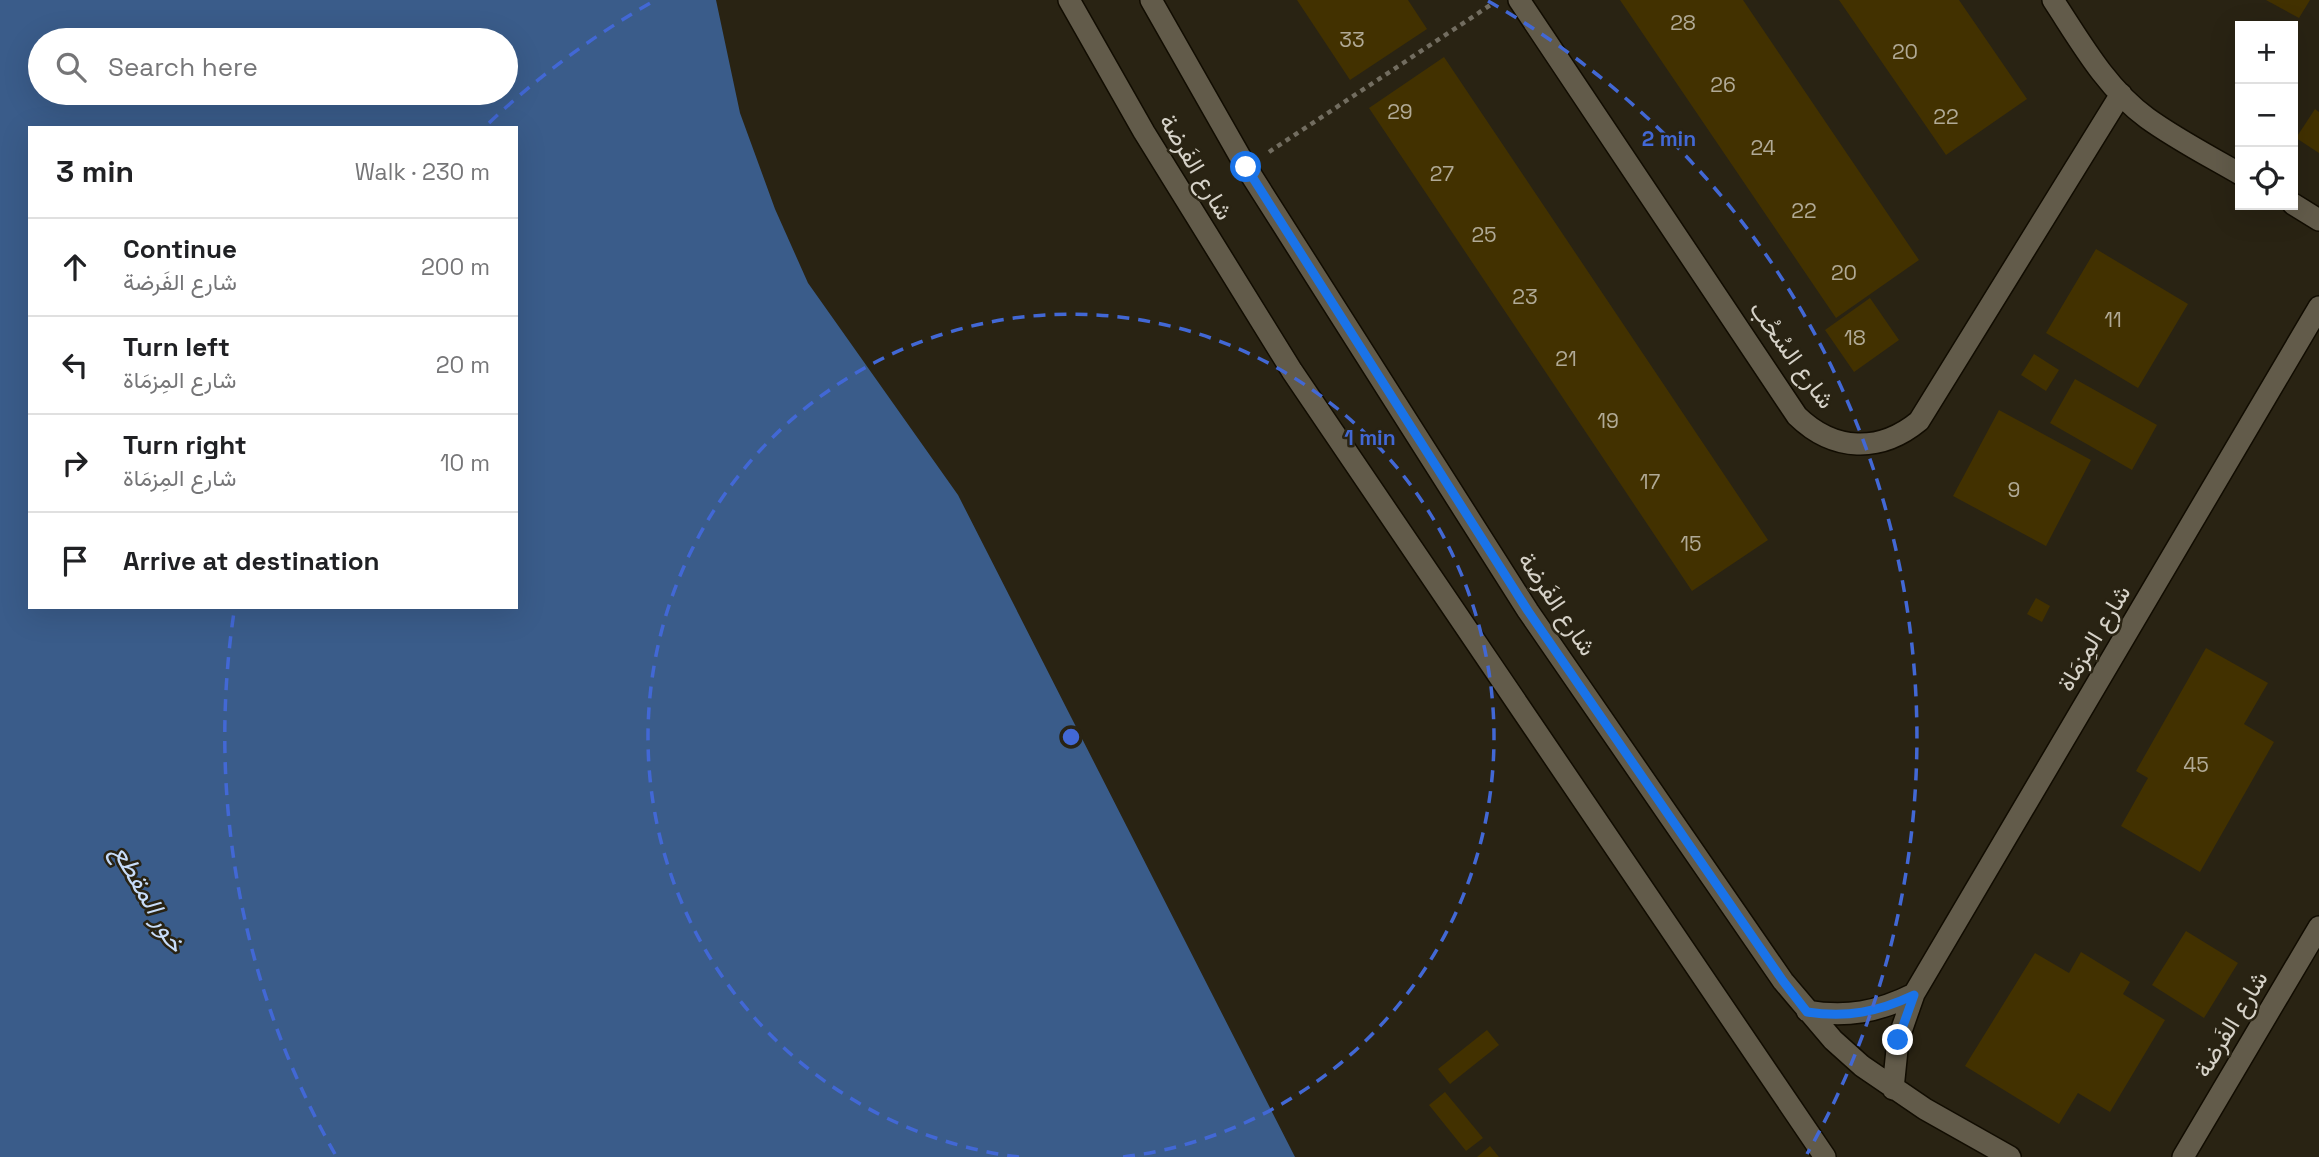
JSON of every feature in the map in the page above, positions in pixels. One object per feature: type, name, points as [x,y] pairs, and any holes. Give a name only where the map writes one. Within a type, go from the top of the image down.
[{"type":"street","name":"شارع الفَرضة","points":[[1069,0],[1144,132],[1292,371],[1825,1157]]},
{"type":"street","name":"شارع الفَرضة","points":[[1151,0],[1246,167],[1528,611],[1807,1012],[1843,1049],[1893,1089],[2010,1157]]},
{"type":"street","name":"شارع السُحُب","points":[[1519,0],[1797,416],[1825,438],[1859,446],[1876,444],[1899,435],[1919,421],[1929,408],[2121,94]]},
{"type":"street","points":[[2053,0],[2089,54],[2121,94],[2146,117],[2235,171]]},
{"type":"street","points":[[2298,207],[2319,219]]},
{"type":"street","name":"شارع المِزمَاة","points":[[1893,1089],[1898,1040],[1914,995],[2319,307]]},
{"type":"street","name":"شارع الفَرضة","points":[[2183,1154],[2319,927]]},
{"type":"street","points":[[1807,1012],[1851,1015],[1873,1011],[1914,995]]},
{"type":"path","points":[[1246,167],[1498,0]]},
{"type":"water","name":"خور المقطع","points":[[0,0],[716,0],[740,113],[775,209],[808,283],[958,495],[1295,1157],[0,1157]]},
{"type":"building","points":[[1297,0],[1408,0],[1427,29],[1350,80]]},
{"type":"building","points":[[1620,0],[1743,0],[1919,260],[1836,318]]},
{"type":"building","points":[[1839,0],[1959,0],[2027,99],[1946,155]]},
{"type":"building","points":[[2266,0],[2310,0],[2299,18]]},
{"type":"building","points":[[1444,57],[1768,540],[1692,591],[1369,108]]},
{"type":"building","points":[[2315,109],[2319,112],[2319,153],[2298,139],[2298,135]]},
{"type":"building","points":[[2096,249],[2188,304],[2138,388],[2046,333]]},
{"type":"building","points":[[1870,298],[1899,340],[1854,372],[1825,330]]},
{"type":"building","points":[[2034,354],[2059,370],[2046,391],[2021,375]]},
{"type":"building","points":[[2075,379],[2157,425],[2132,470],[2050,423]]},
{"type":"building","points":[[1999,410],[2091,460],[2046,546],[1953,496]]},
{"type":"building","points":[[2036,598],[2050,606],[2042,622],[2027,614]]},
{"type":"building","points":[[2206,648],[2268,683],[2244,724],[2274,742],[2200,872],[2121,826],[2148,778],[2136,771]]},
{"type":"building","points":[[2186,931],[2238,963],[2204,1018],[2152,985]]},
{"type":"building","points":[[2081,952],[2130,982],[2123,994],[2165,1020],[2110,1112],[2078,1093],[2059,1124],[1965,1066],[2035,953],[2069,973]]},
{"type":"building","points":[[1487,1030],[1499,1045],[1450,1084],[1438,1069]]},
{"type":"building","points":[[1445,1092],[1483,1138],[1466,1151],[1429,1105]]},
{"type":"building","points":[[1490,1146],[1499,1157],[1477,1157]]},
{"type":"route","points":[[1246,167],[1528,611],[1783,981],[1807,1012],[1829,1015],[1873,1011],[1914,995],[1898,1040]]}]
